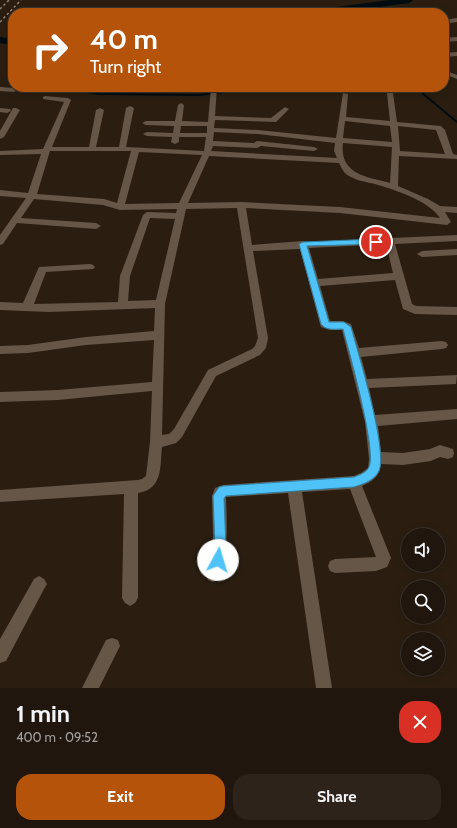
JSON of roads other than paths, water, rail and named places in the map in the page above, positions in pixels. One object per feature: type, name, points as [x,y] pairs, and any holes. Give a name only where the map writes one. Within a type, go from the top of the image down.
[{"type":"street","points":[[0,496],[131,487],[146,485],[150,482],[152,477],[156,442],[160,304],[181,211],[210,134],[214,92]]},
{"type":"street","points":[[390,92],[396,149],[394,187]]},
{"type":"street","points":[[247,248],[303,244],[457,238],[438,209],[425,200],[394,187],[354,176],[347,171],[338,151],[345,94]]},
{"type":"street","points":[[0,242],[32,195],[47,150],[68,100],[45,98]]},
{"type":"street","points":[[173,150],[181,105]]},
{"type":"street","points":[[122,149],[130,108]]},
{"type":"street","points":[[0,153],[92,149],[173,150],[210,134],[257,119],[273,120],[285,109]]},
{"type":"street","points":[[0,137],[16,110]]},
{"type":"street","points":[[92,149],[100,110]]},
{"type":"street","points":[[255,156],[258,132],[257,119]]},
{"type":"street","points":[[342,119],[438,128],[441,130],[454,157]]},
{"type":"street","points":[[146,123],[178,123],[210,134],[257,145],[314,149]]},
{"type":"street","points":[[147,134],[176,135],[258,132],[339,141],[454,157]]},
{"type":"street","points":[[210,134],[255,156],[342,161]]},
{"type":"street","points":[[120,207],[136,149]]},
{"type":"street","points":[[0,193],[104,202],[120,207],[181,211]]},
{"type":"street","points":[[156,442],[172,439],[178,433],[212,373],[256,352],[262,343],[263,338],[241,205]]},
{"type":"street","points":[[123,305],[125,276],[147,216],[241,205],[340,210],[447,222]]},
{"type":"street","points":[[438,209],[457,210]]},
{"type":"street","points":[[15,220],[96,226]]},
{"type":"street","points":[[390,241],[407,306],[410,309],[457,311]]},
{"type":"street","points":[[213,575],[220,548],[219,496],[223,491],[354,482],[367,477],[374,470],[375,458],[371,420],[355,353],[346,326],[329,326],[325,324],[303,244]]},
{"type":"street","points":[[422,254],[457,252]]},
{"type":"street","points":[[27,307],[42,270],[90,267]]},
{"type":"street","points":[[314,283],[399,276]]},
{"type":"street","points":[[0,306],[49,308],[160,304]]},
{"type":"street","points":[[0,350],[28,349],[86,340],[160,335]]},
{"type":"street","points":[[355,353],[442,345]]},
{"type":"street","points":[[362,384],[456,379]]},
{"type":"street","points":[[0,397],[58,395],[157,386]]},
{"type":"street","points":[[371,420],[457,414]]},
{"type":"street","points":[[375,458],[403,459],[431,455],[440,451],[448,453]]},
{"type":"street","points":[[335,566],[376,564],[382,562],[384,558],[354,482]]},
{"type":"street","points":[[294,486],[324,688]]},
{"type":"street","points":[[130,598],[131,487]]},
{"type":"street","points":[[0,655],[39,584]]},
{"type":"street","points":[[90,688],[112,646]]},
{"type":"waterway","points":[[351,8],[409,0]]},
{"type":"waterway","points":[[0,40],[8,41]]},
{"type":"waterway","points":[[88,92],[98,94],[200,95],[224,92]]},
{"type":"waterway","points":[[421,92],[457,122]]},
{"type":"railway","points":[[0,9],[9,0]]},
{"type":"railway","points":[[13,8],[21,0]]},
{"type":"railway","points":[[0,22],[8,14]]}]
